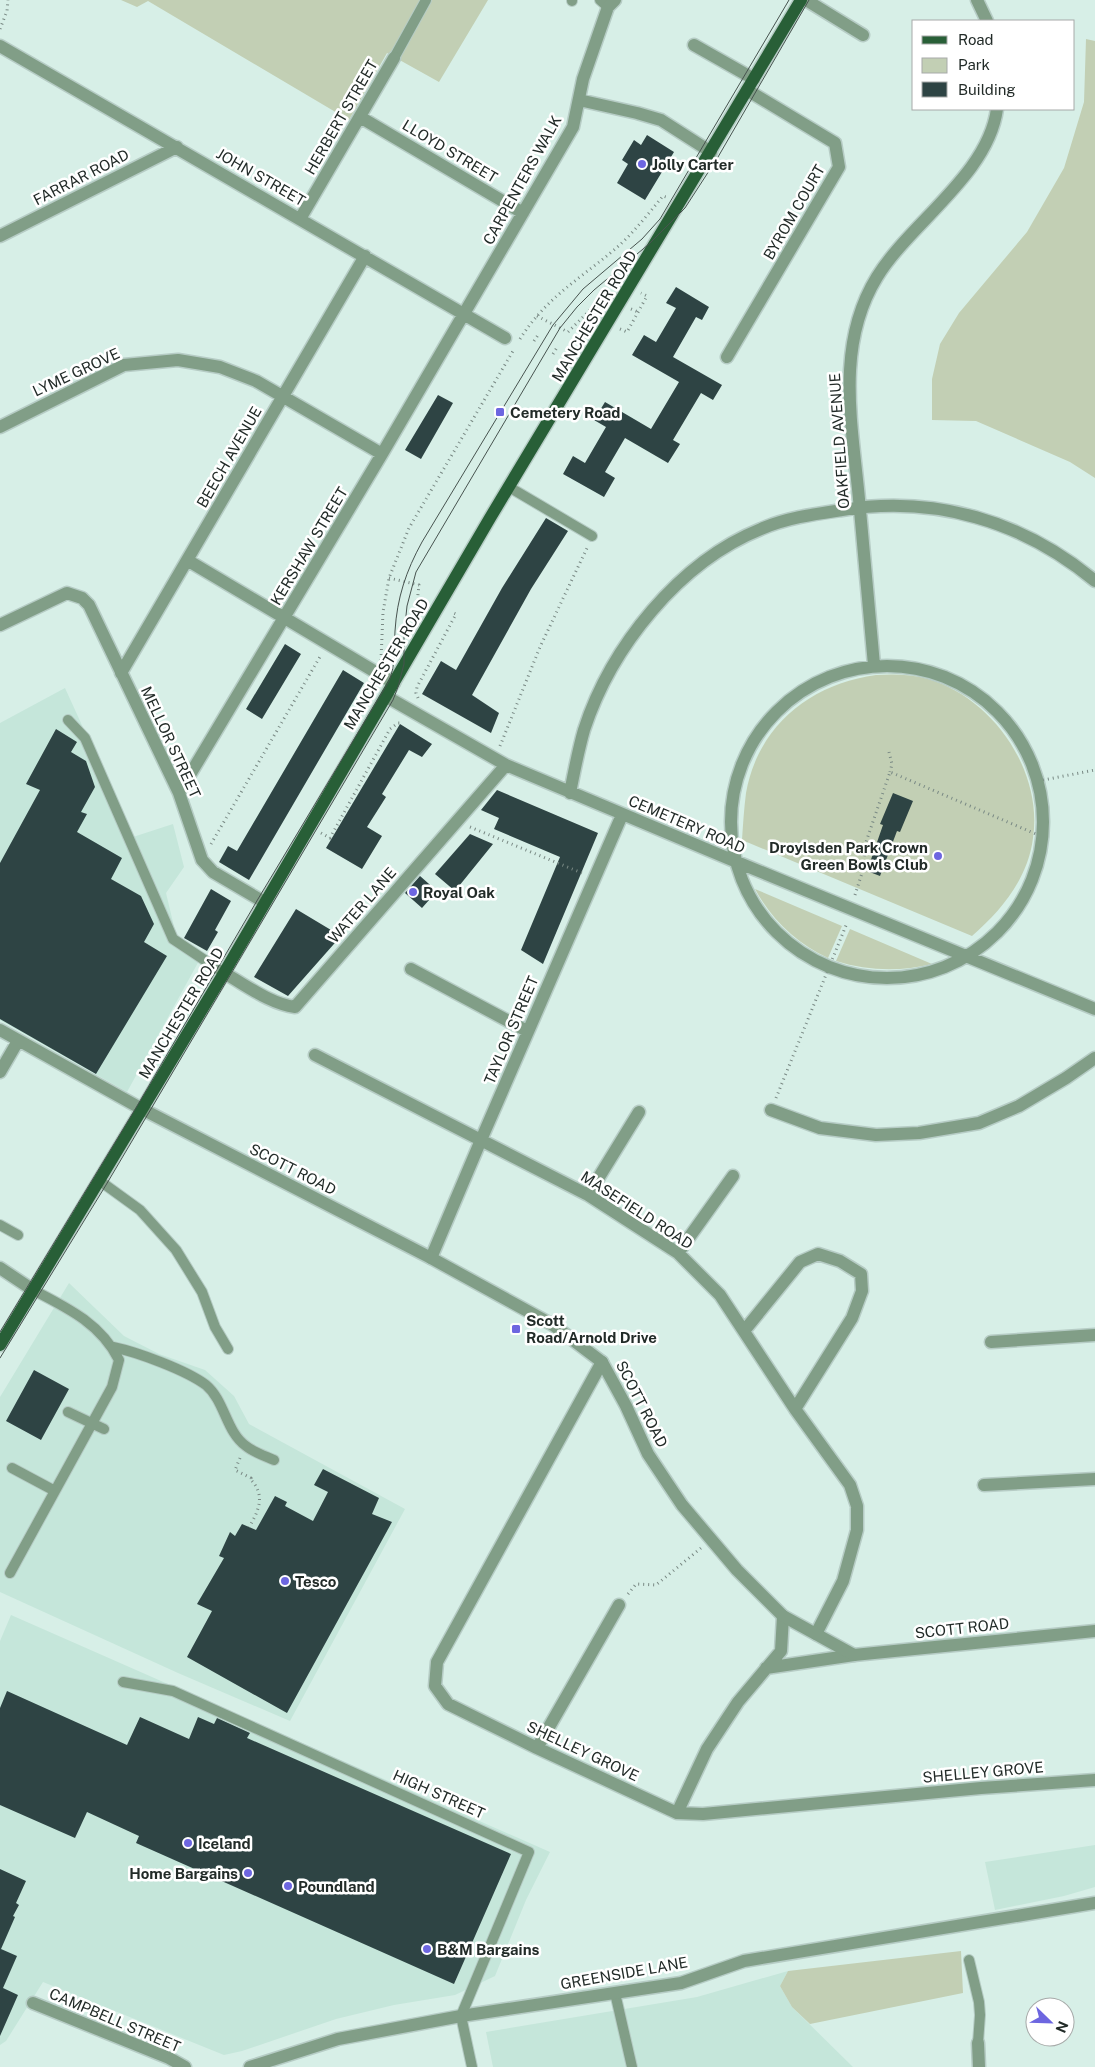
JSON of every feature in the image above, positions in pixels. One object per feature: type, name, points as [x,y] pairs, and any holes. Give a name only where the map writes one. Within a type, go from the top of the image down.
[{"type":"main road","name":"MANCHESTER ROAD","points":[[0,1345],[224,974],[264,902],[387,697],[509,486],[801,0]]},
{"type":"street","points":[[806,0],[864,35]]},
{"type":"street","points":[[977,0],[987,20]]},
{"type":"street","name":"CARPENTERS WALK","points":[[464,314],[573,127],[583,79],[608,2]]},
{"type":"street","points":[[694,45],[750,84]]},
{"type":"street","name":"JOHN STREET","points":[[0,46],[506,338]]},
{"type":"street","name":"HERBERT STREET","points":[[300,219],[394,58]]},
{"type":"street","name":"BYROM COURT","points":[[727,357],[839,168],[836,143],[750,84]]},
{"type":"street","points":[[579,100],[661,120],[711,152]]},
{"type":"street","name":"OAKFIELD AVENUE","points":[[874,665],[849,390],[851,351],[858,317],[877,276],[892,256],[956,185],[977,156],[993,125],[997,110]]},
{"type":"street","name":"LLOYD STREET","points":[[360,117],[523,213]]},
{"type":"street","name":"FARRAR ROAD","points":[[0,236],[177,148]]},
{"type":"street","name":"BEECH AVENUE","points":[[121,674],[364,256]]},
{"type":"street","name":"KERSHAW STREET","points":[[179,793],[464,314]]},
{"type":"street","name":"LYME GROVE","points":[[2,422],[124,365],[178,360],[206,363],[239,373],[283,395],[382,454]]},
{"type":"street","points":[[570,793],[584,729],[600,690],[618,657],[638,627],[656,604],[679,582],[710,558],[761,529],[816,514],[860,507],[910,505],[947,510],[986,520],[1017,531],[1048,547],[1095,581]]},
{"type":"street","points":[[187,560],[394,684]]},
{"type":"street","name":"MELLOR STREET","points":[[0,626],[67,593],[75,594],[89,605],[179,793],[202,860],[213,872],[264,902]]},
{"type":"street","points":[[874,665],[912,665],[929,668],[948,675],[988,701],[1016,732],[1038,781],[1043,807],[1042,837],[1037,865],[1022,896],[999,926],[966,956],[934,971],[910,977],[888,979],[857,977],[827,968],[800,953],[765,922],[743,888],[732,860],[731,819],[735,790],[743,766],[756,739],[772,716],[789,700],[815,683],[848,671],[874,665]]},
{"type":"street","name":"CEMETERY ROAD","points":[[387,697],[500,762],[570,793],[1095,1009]]},
{"type":"street","name":"WATER LANE","points":[[224,974],[274,1001],[295,1007],[457,822],[500,762]]},
{"type":"street","name":"TAYLOR STREET","points":[[432,1258],[622,815]]},
{"type":"street","points":[[411,969],[528,1031]]},
{"type":"street","name":"SCOTT ROAD","points":[[0,1030],[142,1108],[432,1258],[553,1325],[602,1362],[626,1406],[648,1454],[682,1505],[737,1570],[783,1616],[854,1655],[1095,1631]]},
{"type":"street","points":[[0,1072],[18,1041]]},
{"type":"street","name":"MASEFIELD ROAD","points":[[315,1055],[588,1195],[678,1253],[720,1295],[796,1409],[850,1485],[857,1506],[857,1530],[843,1581],[816,1634]]},
{"type":"street","points":[[771,1110],[820,1128],[876,1135],[919,1133],[978,1123],[1019,1106],[1095,1058]]},
{"type":"street","points":[[588,1195],[639,1112]]},
{"type":"street","points":[[678,1253],[733,1176]]},
{"type":"street","points":[[744,1331],[800,1262],[818,1254],[840,1261],[861,1274],[862,1291],[852,1318],[796,1409]]},
{"type":"street","points":[[0,1268],[33,1290]]},
{"type":"street","points":[[991,1342],[1095,1335]]},
{"type":"street","name":"SHELLEY GROVE","points":[[602,1362],[437,1662],[435,1686],[448,1704],[677,1813],[703,1814],[981,1788],[1095,1780]]},
{"type":"street","points":[[984,1485],[1095,1479]]},
{"type":"street","points":[[537,1748],[619,1605]]},
{"type":"street","points":[[677,1813],[707,1749],[738,1702],[781,1651],[783,1616]]},
{"type":"street","points":[[766,1668],[854,1655]]},
{"type":"street","name":"GREENSIDE LANE","points":[[250,2067],[338,2039],[461,2016],[681,1983],[744,1961],[1093,1907]]},
{"type":"street","name":"CAMPBELL STREET","points":[[33,2003],[169,2058],[185,2067]]},
{"type":"street","points":[[978,2043],[979,2067]]},
{"type":"lane","points":[[394,58],[426,0]]},
{"type":"lane","points":[[509,486],[592,536]]},
{"type":"lane","points":[[68,720],[85,738],[173,939],[224,974]]},
{"type":"lane","points":[[100,1181],[140,1210],[176,1250],[202,1292],[215,1327],[228,1349]]},
{"type":"lane","points":[[0,1225],[18,1235]]},
{"type":"lane","points":[[10,1573],[112,1387],[119,1360],[113,1347],[102,1333],[83,1318],[33,1290]]},
{"type":"lane","points":[[113,1347],[134,1351],[206,1386],[222,1405],[234,1431],[245,1446],[274,1460]]},
{"type":"lane","points":[[68,1412],[104,1429]]},
{"type":"lane","points":[[12,1468],[55,1491]]},
{"type":"lane","name":"HIGH STREET","points":[[123,1682],[173,1691],[529,1852],[461,2016]]},
{"type":"lane","points":[[968,1960],[979,2002],[978,2043]]},
{"type":"lane","points":[[615,1993],[632,2067]]},
{"type":"lane","points":[[461,2016],[472,2067]]},
{"type":"path","points":[[0,29],[7,11],[8,0]]},
{"type":"path","points":[[380,663],[383,612],[389,578],[409,528],[527,327],[546,305],[570,283],[616,249],[663,196],[680,204]]},
{"type":"path","points":[[536,316],[568,332],[594,306]]},
{"type":"path","points":[[534,341],[538,335]]},
{"type":"path","points":[[553,354],[558,346]]},
{"type":"path","points":[[500,762],[540,647],[592,536]]},
{"type":"path","points":[[389,578],[419,585],[417,603],[419,615]]},
{"type":"path","points":[[421,700],[416,693],[417,687],[456,614],[440,606]]},
{"type":"path","points":[[202,860],[328,644]]},
{"type":"path","points":[[362,679],[368,683],[368,698]]},
{"type":"path","points":[[309,826],[330,838],[390,729],[398,723],[406,726]]},
{"type":"path","points":[[771,1110],[852,909],[856,886],[862,873],[866,842],[892,764],[889,752]]},
{"type":"path","points":[[1038,781],[1095,770]]},
{"type":"path","points":[[890,772],[1042,837]]},
{"type":"path","points":[[457,822],[595,878]]},
{"type":"path","points":[[245,1446],[236,1470],[251,1478],[256,1485],[261,1503],[249,1527]]},
{"type":"path","points":[[619,1605],[636,1584],[656,1585],[711,1539]]},
{"type":"shaded area","points":[[65,688],[133,837],[173,824],[184,867],[166,893],[177,939],[200,959],[127,1092],[0,1020],[0,723]]},
{"type":"shaded area","points":[[69,1283],[124,1336],[159,1354],[205,1370],[234,1396],[249,1424],[405,1509],[290,1721],[178,1673],[0,1592],[0,1397]]},
{"type":"shaded area","points":[[11,1615],[550,1852],[526,1900],[495,1976],[455,1995],[394,2005],[336,2019],[242,2051],[224,2055],[43,1982],[6,2041],[0,2045],[0,1641]]},
{"type":"shaded area","points":[[1095,1845],[1095,1887],[1064,1896],[995,1910],[985,1862]]},
{"type":"shaded area","points":[[788,1971],[780,1986],[792,2007],[853,2067],[493,2067],[486,2032],[697,1997]]},
{"type":"green space","points":[[121,0],[488,0],[439,82],[387,53],[349,120],[148,1],[137,7]]},
{"type":"green space","points":[[1086,39],[1095,41],[1095,478],[1070,462],[976,421],[932,420],[932,379],[940,344],[959,313],[1027,232],[1064,168],[1084,102]]},
{"type":"green space","points":[[876,675],[915,676],[952,689],[973,702],[992,720],[1009,740],[1021,763],[1030,788],[1034,813],[1030,853],[1026,867],[1012,892],[972,936],[742,840],[746,793],[752,769],[762,748],[775,729],[791,712],[809,699],[830,688],[852,680]]},
{"type":"green space","points":[[755,889],[842,926],[828,958],[806,946],[786,930],[761,900]]},
{"type":"green space","points":[[850,929],[932,964],[920,967],[884,969],[860,967],[836,961]]},
{"type":"green space","points":[[961,1951],[963,1993],[810,2024],[792,2007],[780,1986],[788,1971]]},
{"type":"building","points":[[647,135],[674,152],[645,200],[617,183],[628,164],[622,160],[634,140],[641,145]]},
{"type":"building","points":[[676,287],[709,307],[702,320],[696,317],[673,357],[722,385],[713,400],[701,393],[673,440],[680,444],[668,463],[625,438],[605,472],[615,478],[604,497],[563,474],[573,456],[585,463],[606,427],[594,420],[605,402],[651,429],[679,382],[632,355],[644,335],[656,342],[676,308],[666,303]]},
{"type":"building","points":[[438,395],[453,403],[421,459],[405,450]]},
{"type":"building","points":[[546,518],[568,531],[531,589],[472,695],[499,713],[491,733],[422,694],[441,661],[456,670],[502,588]]},
{"type":"building","points":[[285,644],[301,654],[262,719],[246,709]]},
{"type":"building","points":[[343,670],[364,683],[249,880],[219,862],[228,846],[237,851]]},
{"type":"building","points":[[400,724],[432,744],[422,757],[409,750],[382,794],[386,797],[367,827],[382,836],[362,869],[326,848]]},
{"type":"building","points":[[56,729],[77,742],[71,752],[86,761],[95,787],[81,812],[87,814],[77,832],[122,858],[111,879],[141,896],[154,924],[144,942],[167,956],[96,1074],[0,1019],[0,863],[40,790],[26,784]]},
{"type":"building","points":[[497,790],[598,833],[543,964],[521,950],[560,857],[494,829],[499,818],[481,810]]},
{"type":"building","points":[[893,793],[913,801],[900,832],[897,831],[880,876],[867,871],[883,825],[880,824]]},
{"type":"building","points":[[470,834],[493,844],[455,891],[435,874]]},
{"type":"building","points":[[420,876],[437,891],[422,908],[405,893]]},
{"type":"building","points":[[211,889],[231,901],[215,930],[218,932],[207,951],[184,938]]},
{"type":"building","points":[[296,909],[341,936],[288,996],[254,977]]},
{"type":"building","points":[[34,1370],[69,1389],[41,1440],[6,1421]]},
{"type":"building","name":"Tesco","points":[[323,1469],[379,1498],[372,1514],[392,1522],[287,1713],[187,1657],[212,1611],[197,1604],[224,1558],[219,1556],[230,1532],[235,1536],[242,1524],[256,1530],[275,1496],[287,1502],[285,1506],[313,1521],[328,1492],[314,1485]]},
{"type":"building","points":[[7,1691],[127,1745],[140,1717],[189,1739],[198,1717],[214,1724],[217,1718],[250,1733],[247,1738],[511,1854],[454,1984],[136,1843],[139,1836],[87,1812],[75,1838],[0,1805],[0,1708]]},
{"type":"building","points":[[0,1869],[26,1881],[16,1903],[19,1905],[13,1916],[15,1917],[1,1949],[17,1956],[3,1988],[18,1995],[0,2036]]},
{"type":"tram line","points":[[0,1332],[137,1106],[389,681],[394,662],[396,619],[400,596],[411,564],[422,542],[553,325],[583,289],[642,239],[660,219],[789,0]]},
{"type":"tram line","points":[[0,1358],[106,1185],[393,700],[404,664],[407,606],[416,572],[560,328],[594,290],[649,244],[685,208],[718,157],[809,0]]},
{"type":"place","name":"Jolly Carter","points":[[642,164]]},
{"type":"place","name":"Cemetery Road","points":[[500,412]]},
{"type":"place","name":"Droylsden Park Crown Green Bowls Club","points":[[938,856]]},
{"type":"place","name":"Royal Oak","points":[[413,892]]},
{"type":"place","name":"Scott Road/Arnold Drive","points":[[516,1329]]},
{"type":"place","name":"Tesco","points":[[285,1581]]},
{"type":"place","name":"Iceland","points":[[188,1843]]},
{"type":"place","name":"Home Bargains","points":[[248,1873]]},
{"type":"place","name":"Poundland","points":[[288,1886]]},
{"type":"place","name":"B&M Bargains","points":[[427,1949]]}]
